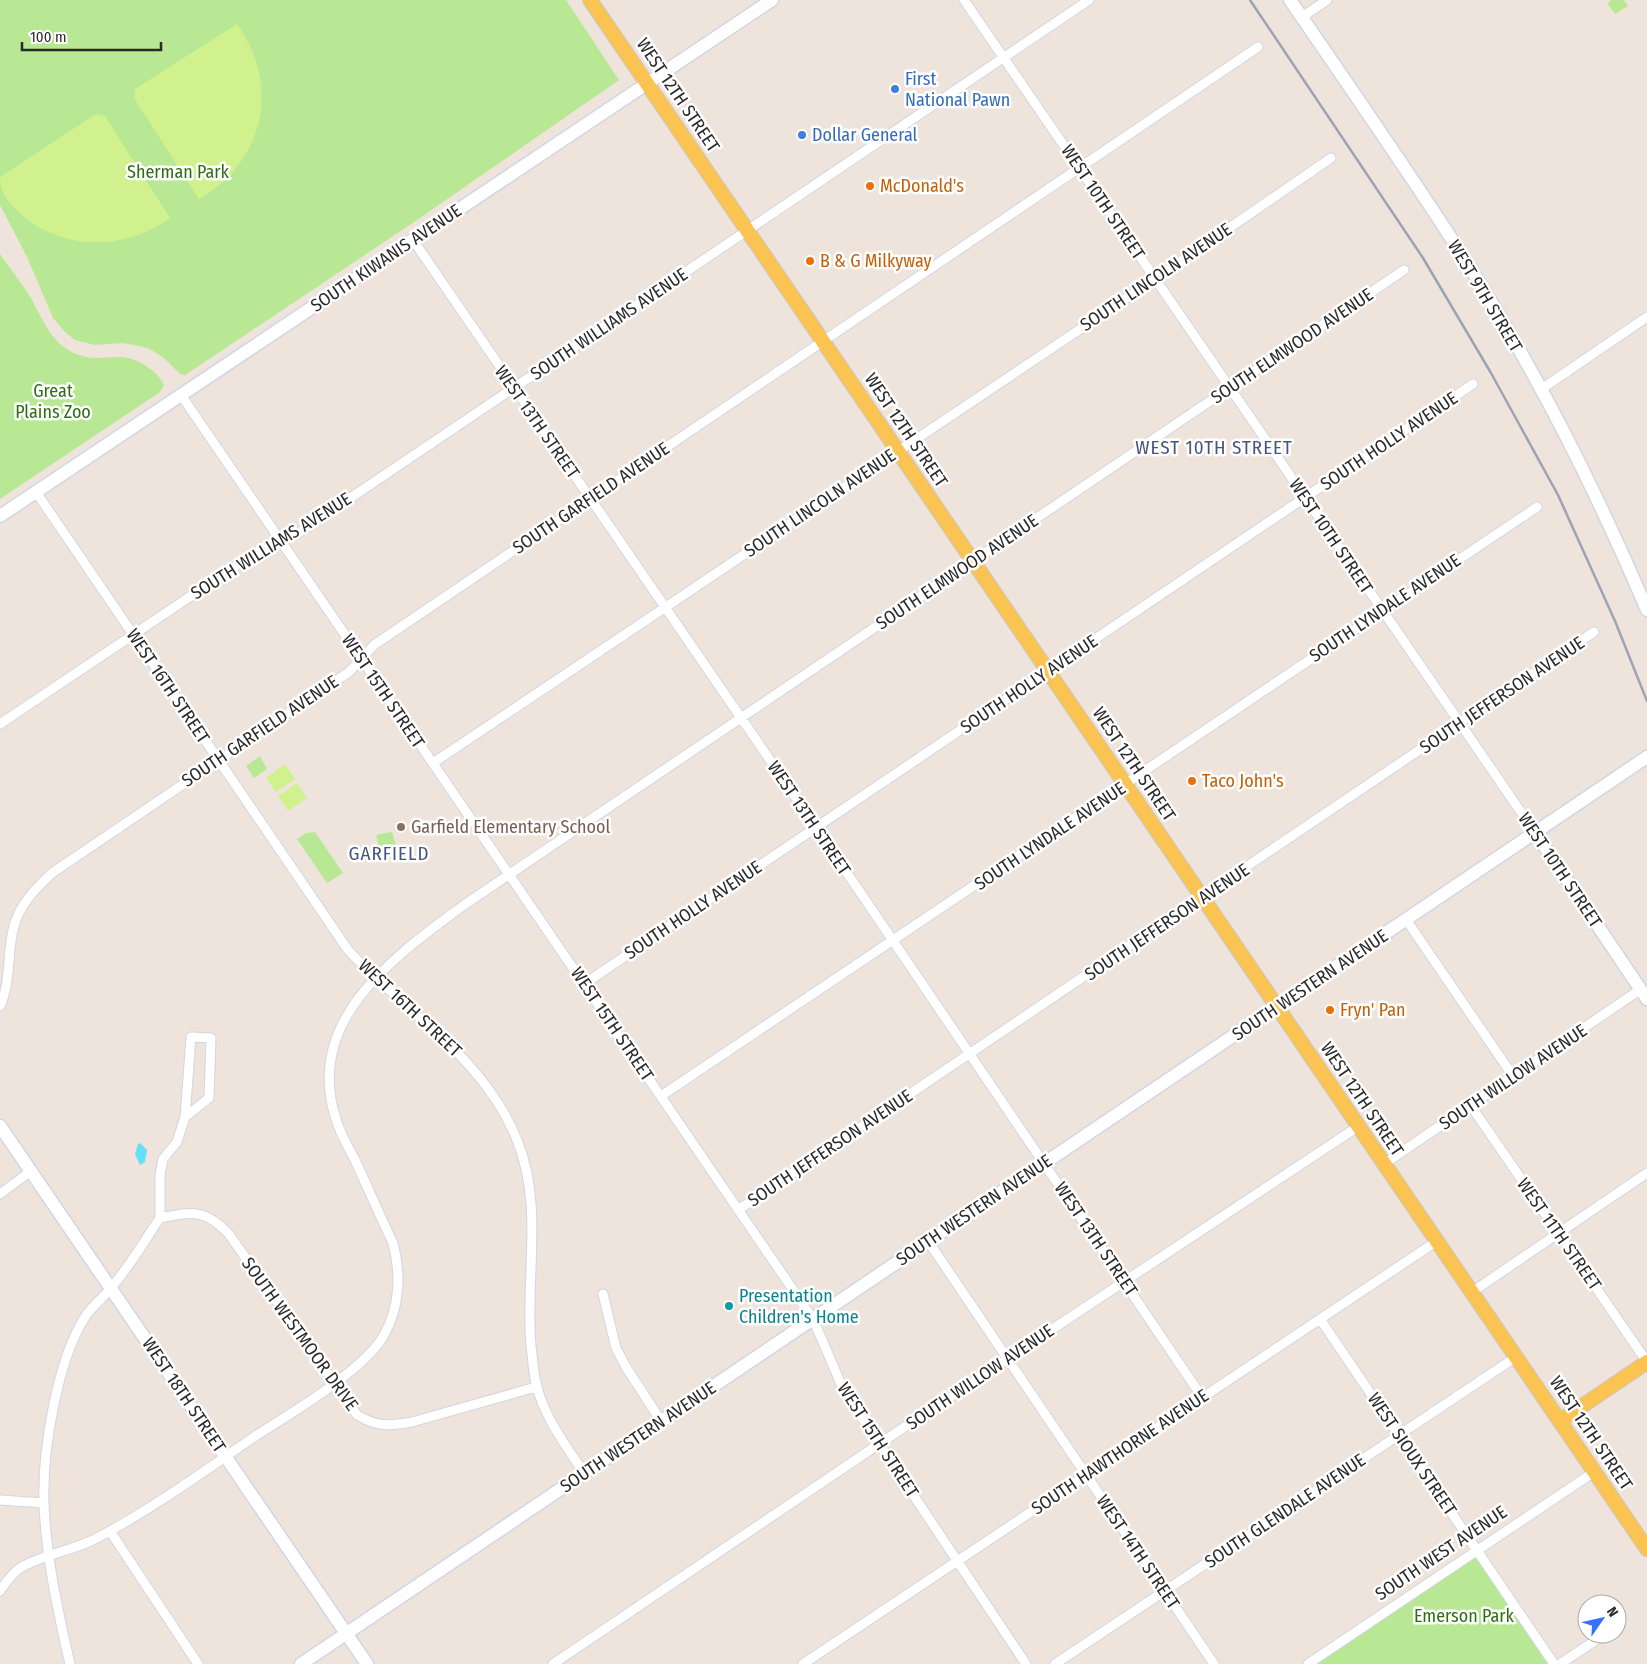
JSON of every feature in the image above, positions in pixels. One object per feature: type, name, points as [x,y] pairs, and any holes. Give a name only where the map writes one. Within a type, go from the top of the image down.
[{"type":"main road","name":"WEST 12TH STREET","points":[[590,0],[1647,1550]]},
{"type":"main road","points":[[1560,1421],[1647,1362]]},
{"type":"street","name":"SOUTH KIWANIS AVENUE","points":[[0,516],[772,0]]},
{"type":"street","name":"WEST 10TH STREET","points":[[964,0],[1644,994]]},
{"type":"street","name":"SOUTH WILLIAMS AVENUE","points":[[0,724],[264,547],[297,534],[1089,0]]},
{"type":"street","name":"WEST 9TH STREET","points":[[1290,0],[1466,262],[1540,390],[1602,508],[1647,610]]},
{"type":"street","points":[[1302,17],[1327,0]]},
{"type":"street","name":"SOUTH GARFIELD AVENUE","points":[[0,1006],[8,982],[13,931],[21,910],[37,887],[52,873],[217,759],[349,672],[374,645],[1258,47]]},
{"type":"street","name":"SOUTH LINCOLN AVENUE","points":[[432,763],[1156,279],[1331,158]]},
{"type":"street","name":"WEST 13TH STREET","points":[[413,240],[816,827],[1202,1397]]},
{"type":"street","name":"SOUTH ELMWOOD AVENUE","points":[[225,1456],[334,1384],[375,1348],[384,1335],[394,1309],[398,1286],[397,1260],[393,1243],[336,1119],[330,1092],[328,1063],[342,1022],[374,978],[418,939],[509,874],[1404,270]]},
{"type":"street","points":[[1540,390],[1647,317]]},
{"type":"street","name":"SOUTH HOLLY AVENUE","points":[[584,984],[1473,384]]},
{"type":"street","name":"WEST 15TH STREET","points":[[181,395],[812,1319],[844,1391],[1026,1664]]},
{"type":"street","name":"WEST 16TH STREET","points":[[36,492],[348,950],[374,978],[455,1048],[478,1073],[505,1114],[518,1141],[533,1200],[529,1314],[536,1386],[558,1435],[584,1473]]},
{"type":"street","name":"SOUTH LYNDALE AVENUE","points":[[661,1096],[1126,785],[1537,506]]},
{"type":"street","name":"SOUTH JEFFERSON AVENUE","points":[[738,1210],[1203,898],[1594,632]]},
{"type":"street","name":"SOUTH WESTERN AVENUE","points":[[300,1664],[1407,921],[1647,757]]},
{"type":"street","points":[[1407,921],[1513,1076]]},
{"type":"street","name":"SOUTH WILLOW AVENUE","points":[[1384,1164],[1513,1076],[1644,994]]},
{"type":"street","points":[[70,1664],[59,1616],[44,1503],[51,1422],[63,1368],[85,1318],[97,1301],[111,1289],[160,1218],[160,1175],[163,1159],[176,1142],[185,1117],[191,1036],[211,1038],[208,1098],[185,1117]]},
{"type":"street","name":"WEST 11TH STREET","points":[[1470,1106],[1647,1362]]},
{"type":"street","name":"WEST 18TH STREET","points":[[0,1126],[367,1664]]},
{"type":"street","name":"SOUTH WILLOW AVENUE","points":[[553,1664],[1007,1359],[1359,1126]]},
{"type":"street","points":[[0,1194],[31,1171]]},
{"type":"street","points":[[1472,1292],[1647,1173]]},
{"type":"street","name":"SOUTH WESTMOOR DRIVE","points":[[160,1218],[189,1212],[206,1215],[218,1222],[228,1232],[357,1415],[373,1424],[394,1425],[536,1386]]},
{"type":"street","name":"WEST 14TH STREET","points":[[928,1241],[1214,1664]]},
{"type":"street","name":"SOUTH HAWTHORNE AVENUE","points":[[803,1664],[1437,1241]]},
{"type":"street","points":[[603,1294],[616,1348],[661,1421]]},
{"type":"street","name":"WEST SIOUX STREET","points":[[1320,1319],[1554,1664]]},
{"type":"street","name":"SOUTH GLENDALE AVENUE","points":[[1055,1664],[1516,1357]]},
{"type":"street","points":[[0,1591],[18,1568],[89,1543],[225,1456]]},
{"type":"street","name":"SOUTH WEST AVENUE","points":[[1308,1664],[1594,1472]]},
{"type":"street","points":[[0,1500],[44,1503]]},
{"type":"street","points":[[110,1531],[198,1664]]},
{"type":"street","points":[[1560,1664],[1590,1644]]},
{"type":"green space","name":"Sherman Park","points":[[0,0],[566,0],[619,80],[417,220],[185,375],[180,374],[164,358],[148,348],[123,343],[95,345],[75,340],[53,318],[27,257],[0,205]]},
{"type":"green space","points":[[1612,0],[1624,0],[1628,6],[1615,14],[1607,3]]},
{"type":"green space","points":[[237,24],[251,47],[259,72],[262,96],[259,120],[252,143],[239,164],[221,183],[199,199],[134,98],[135,89]]},
{"type":"green space","points":[[96,114],[105,116],[170,218],[153,229],[115,241],[76,241],[57,236],[39,227],[22,215],[9,202],[0,183],[0,177]]},
{"type":"green space","name":"Great Plains Zoo","points":[[0,254],[31,298],[49,331],[62,345],[70,351],[88,357],[130,358],[156,373],[164,385],[160,392],[0,499]]},
{"type":"green space","points":[[260,756],[267,769],[254,778],[246,766]]},
{"type":"green space","points":[[285,764],[295,779],[276,792],[266,778]]},
{"type":"green space","points":[[297,783],[307,798],[288,811],[278,796]]},
{"type":"green space","points":[[315,832],[343,873],[327,883],[297,839],[306,833]]},
{"type":"green space","points":[[392,832],[399,855],[382,857],[376,835]]},
{"type":"green space","name":"Emerson Park","points":[[1478,1550],[1554,1664],[1308,1664]]},
{"type":"water","points":[[140,1143],[147,1150],[145,1162],[140,1165],[135,1154]]},
{"type":"railway","points":[[1250,0],[1423,258],[1491,373],[1558,495],[1615,621],[1647,701]]},
{"type":"place","name":"First National Pawn","points":[[895,89]]},
{"type":"place","name":"Dollar General","points":[[802,135]]},
{"type":"place","name":"McDonald's","points":[[870,186]]},
{"type":"place","name":"B & G Milkyway","points":[[810,261]]},
{"type":"place","name":"Taco John's","points":[[1192,781]]},
{"type":"place","name":"Garfield Elementary School","points":[[401,827]]},
{"type":"place","name":"Fryn' Pan","points":[[1330,1010]]},
{"type":"place","name":"Presentation Children's Home","points":[[729,1306]]},
{"type":"district","name":"WEST 10TH STREET","points":[[1214,447]]},
{"type":"district","name":"GARFIELD","points":[[389,853]]}]
